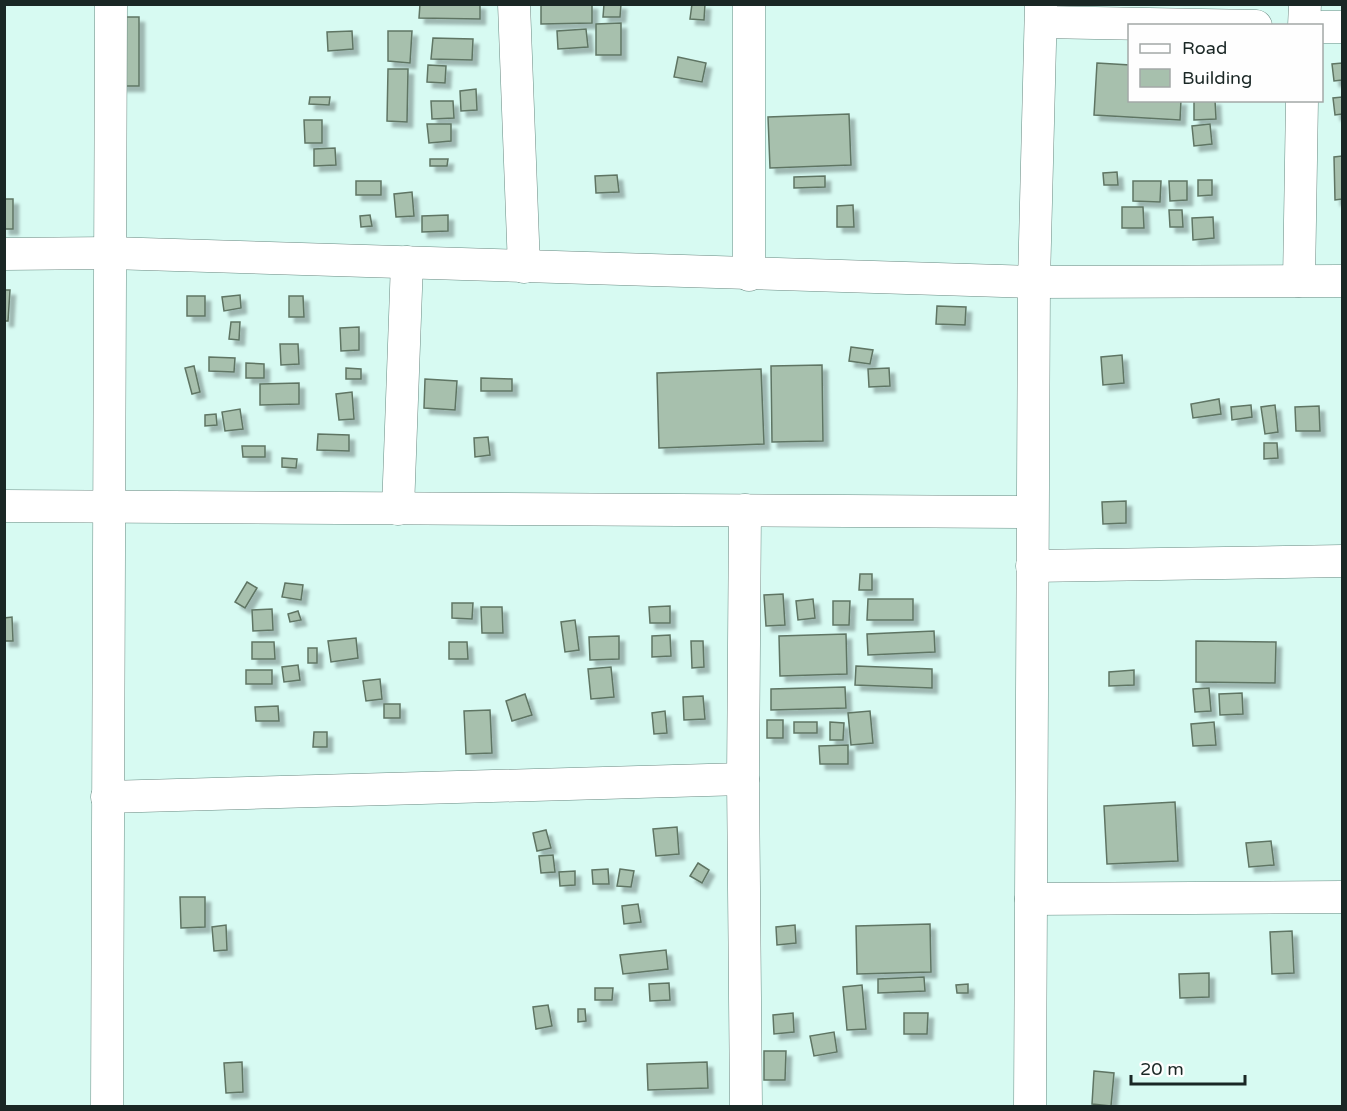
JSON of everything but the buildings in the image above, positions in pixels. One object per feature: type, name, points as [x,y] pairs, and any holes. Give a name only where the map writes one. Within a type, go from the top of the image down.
[{"type":"street","points":[[107,1107],[111,4]]},
{"type":"street","points":[[514,4],[524,267]]},
{"type":"street","points":[[749,4],[749,275]]},
{"type":"street","points":[[1304,24],[1305,4]]},
{"type":"street","points":[[1030,1107],[1034,282],[1041,13],[1223,24]]},
{"type":"street","points":[[1323,27],[1342,27]]},
{"type":"street","points":[[1299,281],[1302,102]]},
{"type":"street","points":[[4,254],[110,253],[749,275],[1034,282],[1342,281]]},
{"type":"street","points":[[398,509],[407,262]]},
{"type":"street","points":[[4,506],[1032,513]]},
{"type":"street","points":[[745,510],[743,780],[746,1107]]},
{"type":"street","points":[[1032,566],[1342,561]]},
{"type":"street","points":[[107,797],[743,780]]},
{"type":"street","points":[[1031,899],[1342,897]]}]
